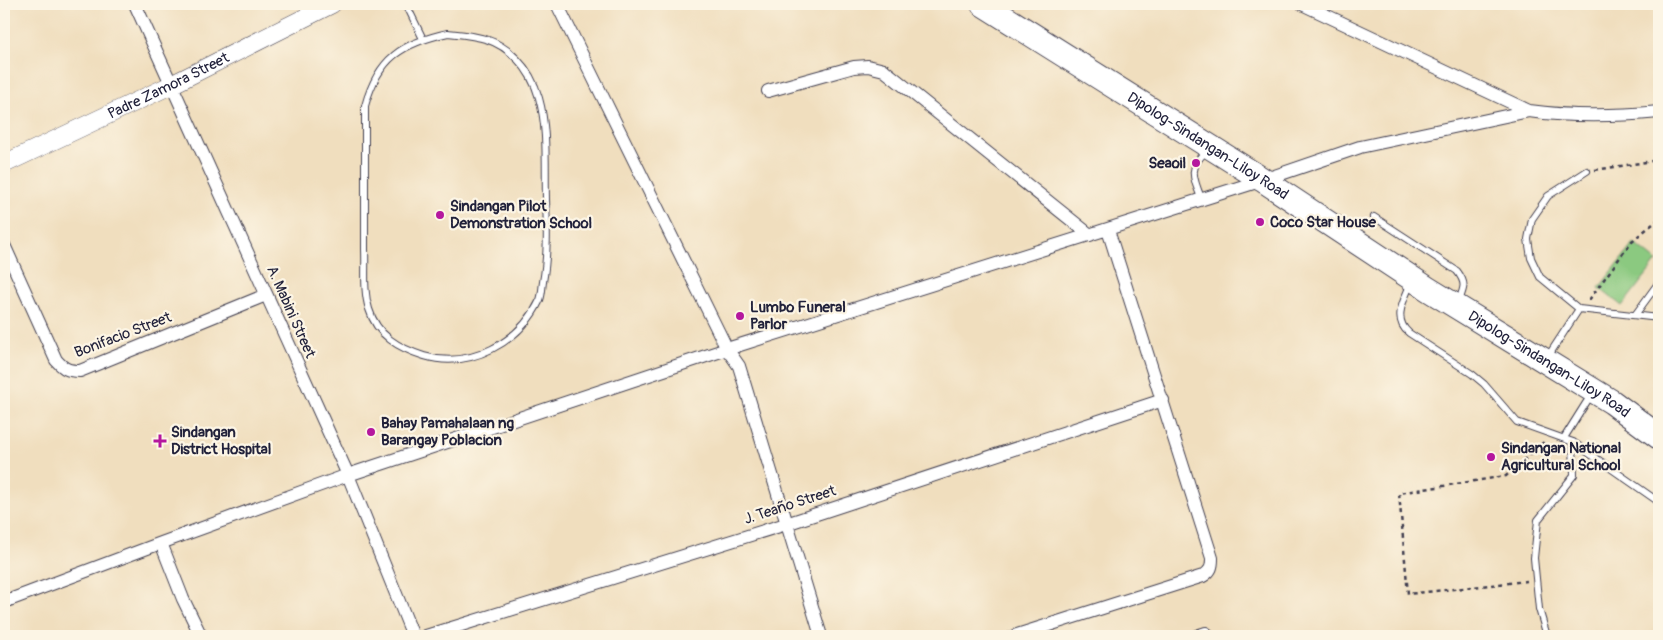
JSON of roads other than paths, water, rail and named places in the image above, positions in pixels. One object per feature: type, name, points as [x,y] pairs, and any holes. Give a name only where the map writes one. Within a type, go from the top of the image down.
[{"type":"highway","name":"Dipolog-Sindangan-Liloy Road","points":[[983,4],[1263,180],[1457,307],[1593,390],[1659,437]]},
{"type":"street","name":"A. Mabini Street","points":[[135,4],[348,474],[413,636]]},
{"type":"street","name":"Padre Zamora Street","points":[[4,164],[171,85],[332,4]]},
{"type":"street","points":[[557,4],[727,349],[739,366],[821,636]]},
{"type":"street","points":[[1302,4],[1528,111],[1548,114],[1659,112]]},
{"type":"street","points":[[768,91],[854,67],[868,66],[884,70],[1090,236]]},
{"type":"street","points":[[4,602],[348,474],[727,349],[1090,236],[1360,147],[1528,111]]},
{"type":"street","points":[[1014,636],[1203,576],[1210,569],[1212,558],[1108,230]]},
{"type":"street","name":"Bonifacio Street","points":[[4,245],[56,360],[69,371],[80,371],[266,295]]},
{"type":"street","name":"J. Teaño Street","points":[[426,636],[786,524],[1163,400]]},
{"type":"street","points":[[161,542],[183,599],[201,636]]},
{"type":"lane","points":[[406,4],[423,38]]},
{"type":"lane","points":[[448,33],[476,36],[500,44],[518,60],[532,81],[545,126],[547,258],[541,298],[517,333],[486,352],[472,357],[452,359],[428,357],[409,351],[391,342],[379,329],[369,311],[366,296],[365,106],[376,75],[403,47],[423,38],[448,33]]},
{"type":"lane","points":[[1202,200],[1195,184],[1193,171],[1196,160],[1211,148]]},
{"type":"lane","points":[[1587,171],[1548,196],[1532,219],[1528,239],[1531,258],[1540,277],[1580,309],[1659,318]]},
{"type":"lane","points":[[1374,217],[1457,271],[1462,279],[1464,288],[1457,307]]},
{"type":"lane","points":[[1413,279],[1401,311],[1400,320],[1402,328],[1472,374],[1484,384],[1517,422],[1573,442],[1659,502]]},
{"type":"lane","points":[[1635,315],[1659,282]]},
{"type":"lane","points":[[1545,361],[1580,309]]},
{"type":"lane","points":[[1564,438],[1593,390]]},
{"type":"lane","points":[[1548,636],[1539,609],[1534,558],[1538,520],[1574,475],[1573,442]]},
{"type":"place","name":"Seaoil","points":[[1196,163]]},
{"type":"place","name":"Sindangan Pilot Demonstration School","points":[[440,215]]},
{"type":"place","name":"Coco Star House","points":[[1260,222]]},
{"type":"place","name":"Lumbo Funeral Parlor","points":[[740,316]]},
{"type":"place","name":"Bahay Pamahalaan ng Barangay Poblacion","points":[[371,432]]},
{"type":"place","name":"Sindangan District Hospital","points":[[160,441]]},
{"type":"place","name":"Sindangan National Agricultural School","points":[[1491,457]]}]
